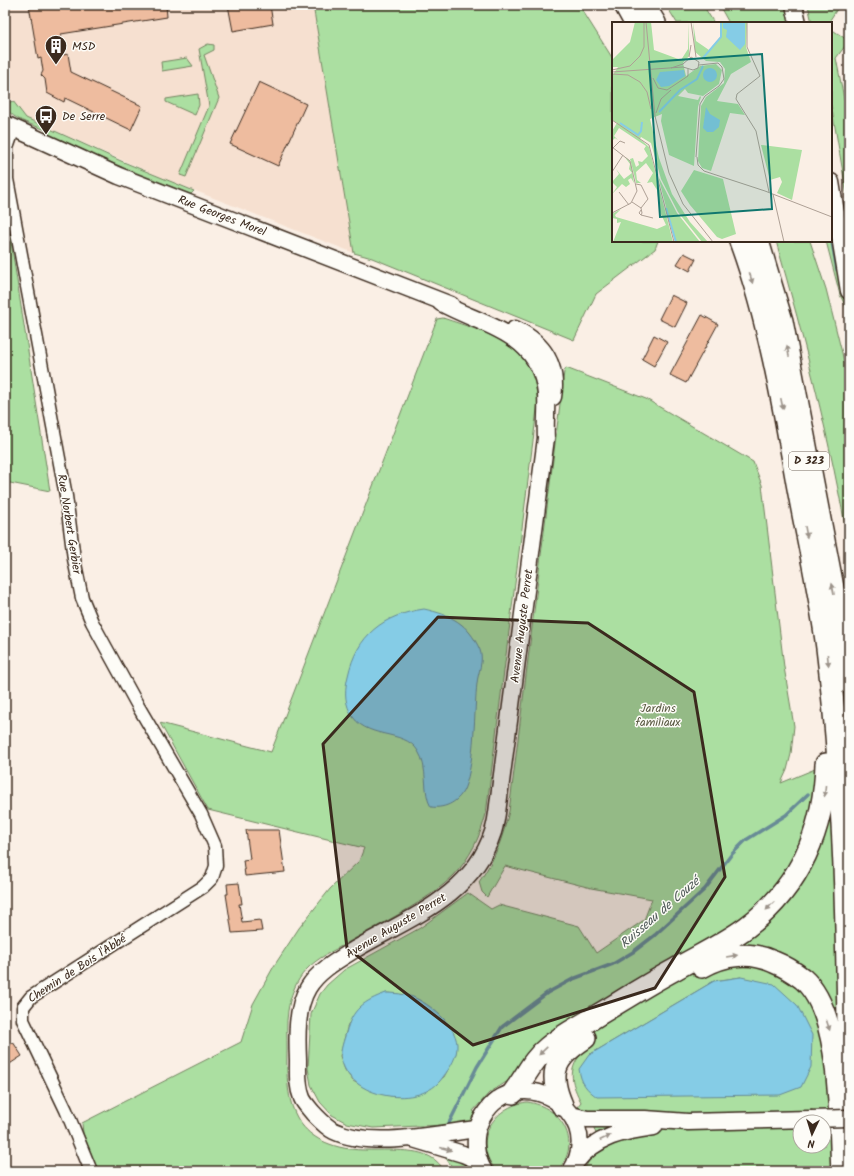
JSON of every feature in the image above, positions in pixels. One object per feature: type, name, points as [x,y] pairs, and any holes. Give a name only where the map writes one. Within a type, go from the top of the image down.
[{"type":"highway","points":[[625,5],[634,22]]},
{"type":"highway","points":[[644,5],[654,22]]},
{"type":"highway","name":"D 323","points":[[740,242],[766,328],[789,437],[827,646],[840,683]]},
{"type":"highway","name":"D 323","points":[[758,242],[782,321],[844,646],[840,683],[838,764],[846,891],[849,1086]]},
{"type":"highway","points":[[513,1093],[534,1061],[547,1047],[635,992],[737,934],[764,912],[786,888],[800,866],[812,841],[822,809],[826,792],[824,714],[840,683]]},
{"type":"highway","points":[[566,1110],[556,1091],[554,1073],[559,1059],[568,1049],[709,963],[734,955],[761,956],[787,968],[804,979],[816,995],[826,1020],[833,1041],[836,1067],[842,1171]]},
{"type":"street","points":[[794,5],[798,22]]},
{"type":"street","name":"Rue Georges Morel","points":[[10,126],[119,176],[441,303],[458,312],[508,333],[544,363]]},
{"type":"street","name":"Rue Norbert Gerbier","points":[[10,126],[7,148],[8,179],[66,496],[74,559],[82,598],[92,622],[138,706],[201,814],[215,846],[216,866],[212,878],[204,887]]},
{"type":"street","points":[[832,188],[849,291]]},
{"type":"street","name":"Avenue Auguste Perret","points":[[481,1166],[463,1154],[412,1139],[355,1137],[334,1130],[320,1121],[303,1099],[298,1080],[300,1008],[308,989],[319,976],[335,962],[452,893],[478,865],[493,831],[499,797],[546,438],[546,394],[542,375],[544,363]]},
{"type":"street","name":"Chemin de Bois l'Abbé","points":[[91,1171],[66,1110],[23,1020],[23,1007],[30,997],[204,887]]},
{"type":"street","points":[[481,1166],[476,1143],[477,1129],[483,1116],[492,1105],[513,1093],[524,1091],[538,1092],[554,1098],[566,1110],[576,1124],[579,1141],[573,1167]]},
{"type":"street","points":[[566,1110],[587,1119],[645,1119],[688,1122],[849,1118]]},
{"type":"street","points":[[573,1167],[588,1148],[611,1135],[688,1122]]},
{"type":"street","name":"Avenue Auguste Perret","points":[[412,1139],[434,1134],[477,1129]]},
{"type":"highlighted area","points":[[438,617],[588,623],[694,692],[725,877],[655,988],[473,1045],[347,948],[323,744]]},
{"type":"shaded area","points":[[5,5],[313,5],[354,253],[170,181],[26,118],[5,91]]},
{"type":"green space","points":[[313,5],[579,5],[612,57],[612,242],[658,242],[655,249],[596,294],[574,340],[372,258],[354,253]]},
{"type":"green space","points":[[666,5],[703,5],[713,22],[676,22]]},
{"type":"green space","points":[[719,5],[789,5],[794,22],[728,22]]},
{"type":"green space","points":[[808,5],[839,5],[829,22],[812,22]]},
{"type":"green space","points":[[832,30],[849,41],[836,58],[849,124],[849,207],[832,110]]},
{"type":"green space","points":[[208,44],[214,45],[214,50],[204,55],[219,98],[186,177],[180,175],[209,106],[199,49]]},
{"type":"green space","points":[[187,58],[193,66],[162,71],[161,62]]},
{"type":"green space","points":[[198,94],[199,105],[195,115],[166,102],[166,99]]},
{"type":"green space","points":[[13,101],[26,118],[121,161],[194,191],[191,194],[114,164],[45,133],[46,130],[22,121],[11,114],[5,104]]},
{"type":"green space","points":[[832,216],[847,309],[840,295],[826,242],[832,242]]},
{"type":"green space","points":[[5,224],[10,236],[50,491],[5,482]]},
{"type":"green space","points":[[776,242],[810,242],[826,289],[846,369],[849,382],[849,547],[817,393]]},
{"type":"green space","points":[[443,318],[492,336],[518,353],[528,366],[534,381],[538,401],[486,814],[481,831],[470,854],[454,875],[443,885],[403,912],[325,955],[306,970],[296,984],[290,1000],[287,1021],[287,1066],[290,1096],[294,1110],[300,1122],[309,1132],[322,1141],[339,1147],[351,1149],[413,1151],[427,1155],[439,1163],[444,1170],[98,1171],[83,1133],[82,1123],[241,1042],[253,1004],[274,966],[299,928],[330,889],[359,861],[364,848],[208,810],[160,723],[271,752],[437,319]]},
{"type":"green space","name":"Jardins familiaux","points":[[566,368],[646,399],[753,462],[762,485],[784,667],[794,726],[791,754],[787,770],[781,783],[849,755],[849,1171],[583,1171],[592,1156],[601,1149],[589,1113],[577,1107],[581,1102],[573,1083],[572,1072],[581,1054],[545,1036],[511,1079],[489,1093],[473,1111],[476,1113],[469,1124],[373,1128],[347,1123],[332,1115],[320,1102],[311,1085],[308,1068],[311,1014],[320,994],[327,985],[344,970],[420,928],[468,893],[491,909],[499,905],[579,926],[596,953],[644,920],[652,899],[591,888],[505,866],[487,897],[482,892],[479,882],[498,848],[509,811],[564,372]],"holes":[[[741,977],[589,1055],[714,981]],[[386,993],[414,998],[423,1003],[431,1010],[437,1019],[456,1053],[444,1077],[406,1096],[391,1096],[369,1090],[353,1081],[345,1070],[340,1056],[348,1024]]]},
{"type":"green space","points":[[527,1102],[539,1105],[559,1118],[565,1128],[568,1138],[568,1149],[565,1160],[557,1171],[497,1171],[489,1160],[486,1149],[486,1138],[489,1128],[495,1118],[504,1111],[515,1105]]},
{"type":"green space","points":[[445,1157],[471,1165],[475,1171],[455,1171]]},
{"type":"water","points":[[424,609],[450,617],[458,622],[470,633],[481,654],[477,683],[471,764],[468,776],[463,792],[460,796],[452,803],[442,807],[431,807],[428,801],[425,772],[418,751],[412,744],[403,739],[374,731],[356,721],[348,708],[346,694],[347,680],[352,662],[365,638],[374,629],[396,616]]},
{"type":"water","points":[[741,977],[774,984],[797,1005],[812,1035],[811,1067],[801,1087],[780,1095],[597,1097],[585,1085],[581,1078],[579,1069],[589,1055],[714,981]]},
{"type":"water","points":[[386,993],[410,996],[427,1004],[447,1022],[455,1037],[457,1044],[456,1053],[448,1070],[433,1088],[419,1094],[403,1097],[386,1096],[370,1091],[356,1083],[346,1071],[341,1057],[342,1048],[349,1025],[355,1012],[371,999]]},
{"type":"building","name":"MSD","points":[[29,5],[67,5],[67,8],[83,5],[166,5],[167,17],[61,34],[64,55],[68,54],[71,72],[142,106],[131,130],[65,98],[64,102],[47,93],[45,79],[41,75],[43,71],[41,58],[38,59]]},
{"type":"building","points":[[228,5],[270,5],[273,24],[233,31]]},
{"type":"building","points":[[259,82],[306,104],[278,166],[230,144]]},
{"type":"building","points":[[684,253],[696,259],[690,271],[677,264]]},
{"type":"building","points":[[671,295],[687,303],[675,327],[659,319]]},
{"type":"building","points":[[702,315],[718,324],[686,383],[670,375]]},
{"type":"building","points":[[654,335],[667,342],[654,366],[642,359]]},
{"type":"building","points":[[246,830],[279,830],[285,872],[245,876],[243,860],[250,859]]},
{"type":"building","points":[[239,883],[242,904],[239,904],[242,922],[260,920],[262,931],[232,933],[226,894],[228,894],[227,884]]},
{"type":"building","points":[[13,1042],[22,1056],[5,1067],[5,1047]]},
{"type":"waterway","points":[[832,242],[837,270]]},
{"type":"waterway","name":"Ruisseau de Couzé","points":[[448,1125],[477,1067],[502,1027],[547,993],[573,979],[613,964],[633,952],[655,935],[705,889],[731,855],[746,840],[786,815],[808,794]]},
{"type":"place","name":"MSD","points":[[56,66]]},
{"type":"place","name":"De Serre","points":[[46,136]]}]
